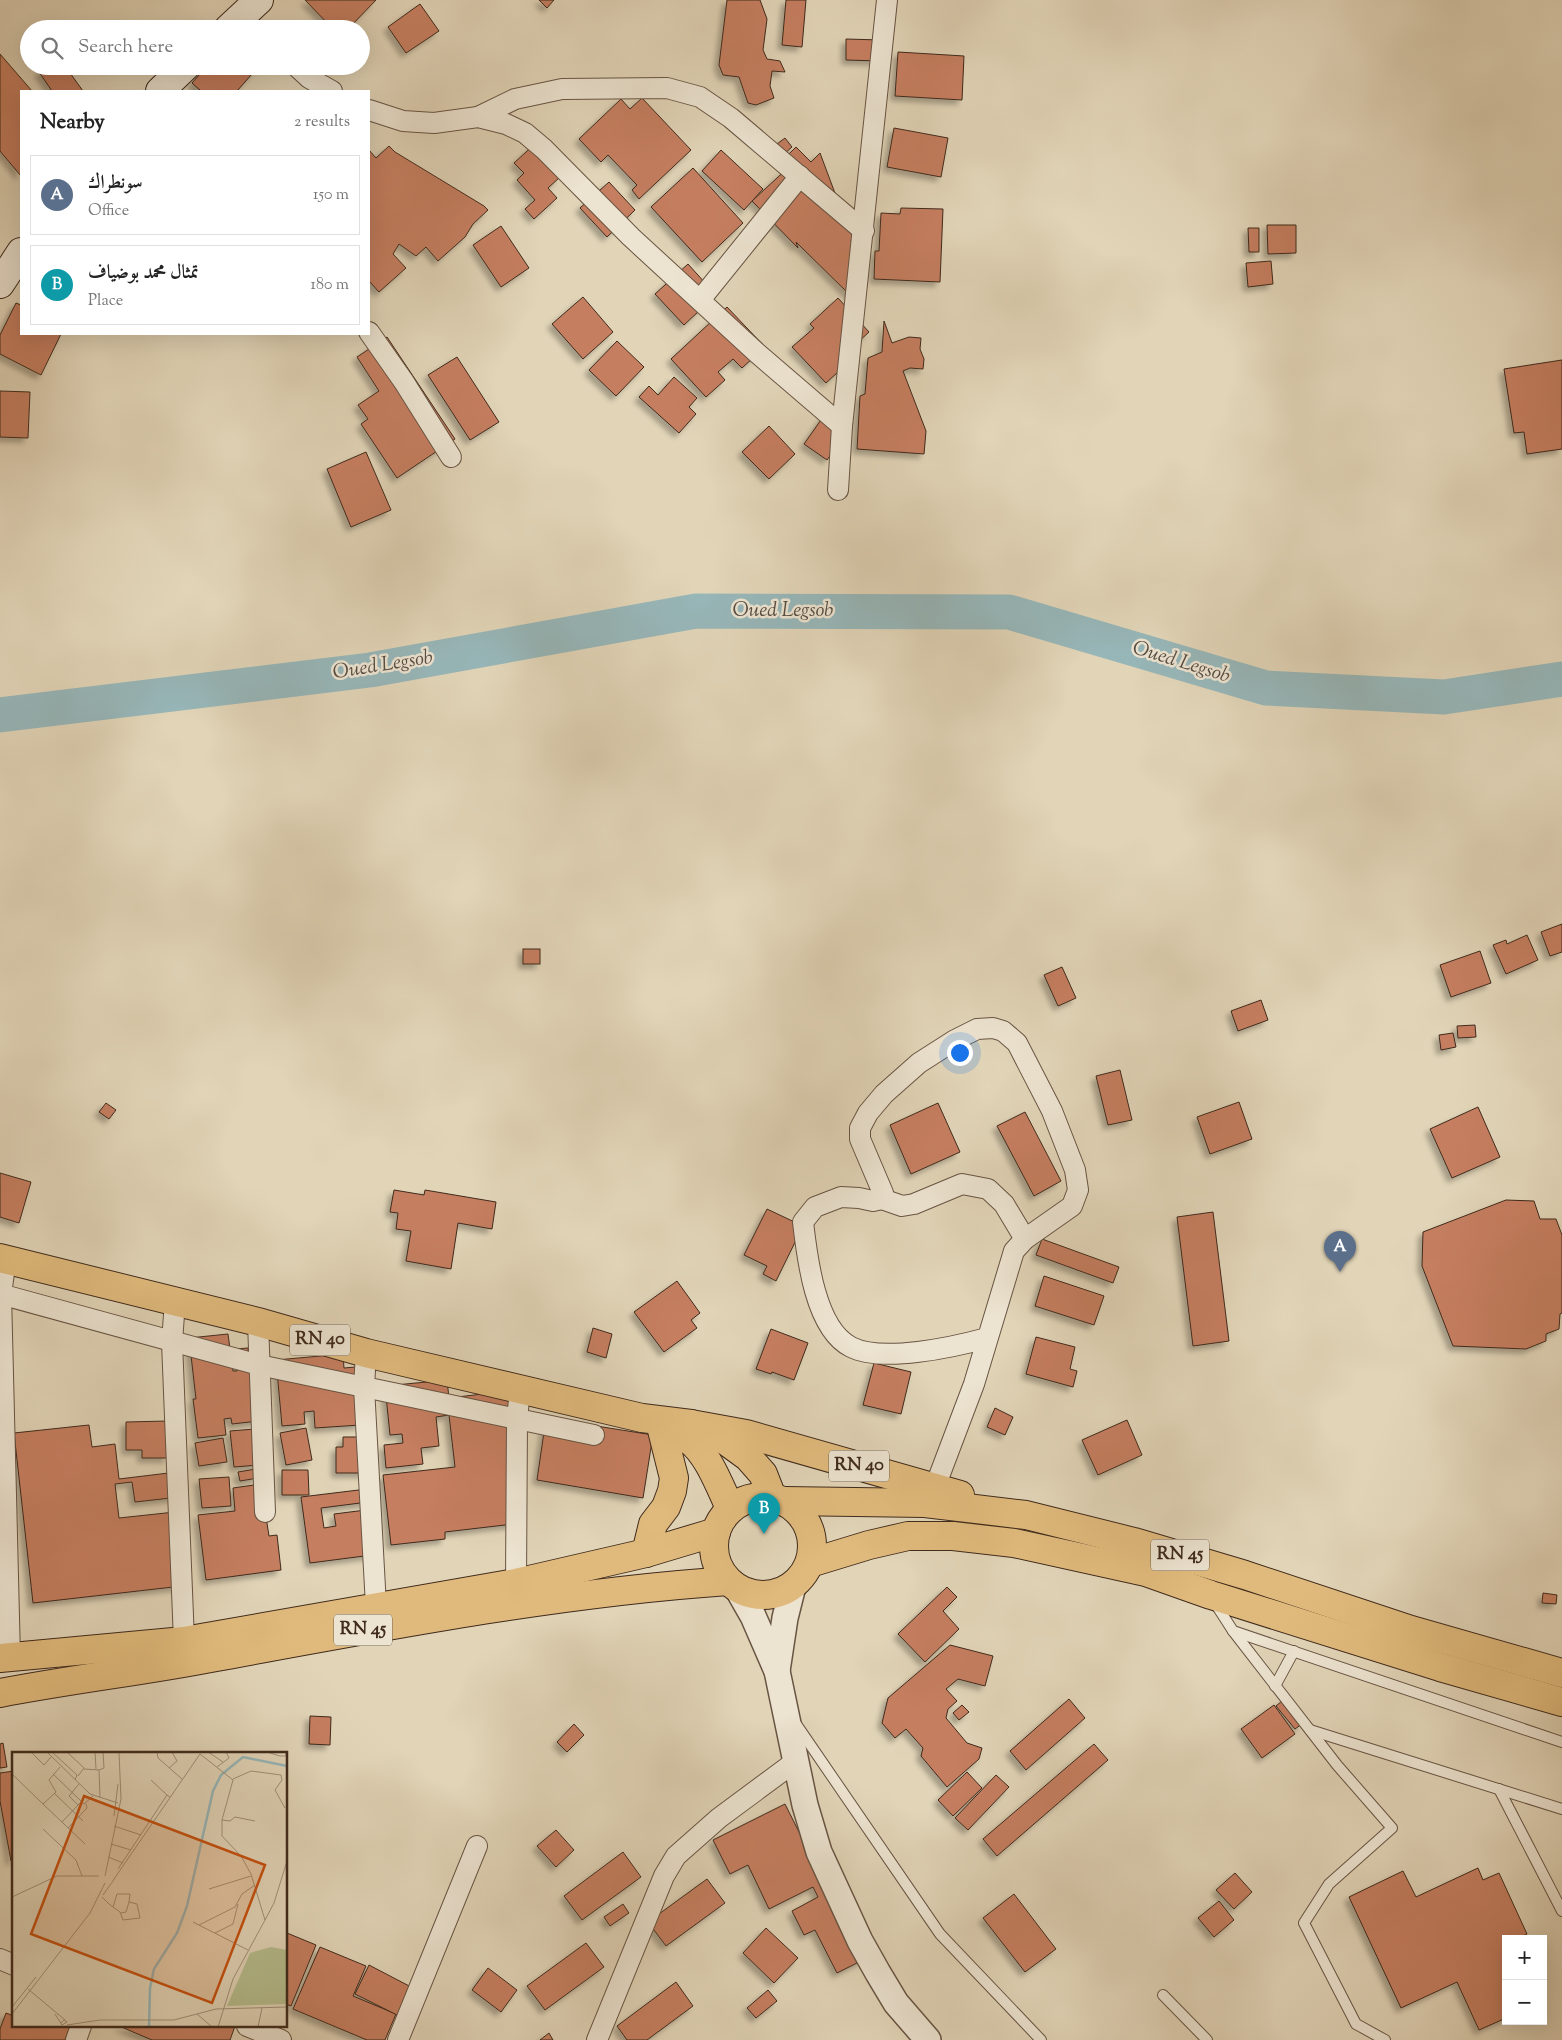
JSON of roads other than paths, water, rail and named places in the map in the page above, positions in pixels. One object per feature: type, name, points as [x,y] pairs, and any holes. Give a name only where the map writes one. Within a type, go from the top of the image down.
[{"type":"main road","points":[[161,90],[177,75]]},
{"type":"main road","points":[[0,284],[20,254]]},
{"type":"main road","name":"RN 40","points":[[3,1258],[258,1322],[366,1354],[652,1422],[686,1437],[692,1442],[712,1470],[730,1508]]},
{"type":"main road","points":[[646,1553],[653,1524],[666,1506],[672,1491],[674,1478],[652,1422]]},
{"type":"main road","name":"RN 40","points":[[652,1422],[691,1424],[746,1434],[1026,1515]]},
{"type":"main road","points":[[691,1424],[726,1441],[748,1457],[763,1474],[779,1499]]},
{"type":"main road","points":[[757,1496],[779,1499],[797,1510],[806,1521],[812,1534],[813,1549],[810,1563],[803,1576],[793,1586],[780,1593],[766,1596],[751,1594],[732,1584],[720,1570],[715,1558],[716,1532],[721,1519],[730,1508],[743,1501],[757,1496]]},
{"type":"main road","name":"RN 45","points":[[779,1499],[925,1503],[1026,1515],[1134,1542],[1245,1574],[1411,1630],[1562,1673]]},
{"type":"main road","name":"RN 45","points":[[5,1658],[184,1640],[516,1583],[646,1553],[716,1532]]},
{"type":"main road","name":"RN 45","points":[[810,1563],[869,1545],[908,1536],[954,1536],[1014,1543],[1062,1552],[1146,1572],[1211,1595],[1440,1667],[1562,1702]]},
{"type":"main road","name":"RN 45","points":[[0,1693],[213,1658],[435,1617],[666,1585],[732,1584]]},
{"type":"street","points":[[838,490],[842,426],[887,0]]},
{"type":"street","points":[[306,75],[330,90]]},
{"type":"street","points":[[370,110],[403,121],[434,123],[478,117],[515,98],[562,89],[667,88],[700,97],[731,118],[864,231]]},
{"type":"street","points":[[478,117],[506,124],[531,138],[631,237],[757,353],[842,426]]},
{"type":"street","points":[[700,300],[800,176]]},
{"type":"street","points":[[370,333],[404,382],[451,457]]},
{"type":"street","points":[[882,1199],[883,1193],[860,1139],[860,1128],[868,1113],[884,1094],[919,1063],[955,1040],[977,1029],[993,1028],[1011,1036],[1017,1043],[1052,1111],[1075,1170],[1078,1190],[1072,1206],[1025,1239],[1014,1251],[974,1384],[934,1487]]},
{"type":"street","points":[[987,1338],[962,1345],[928,1350],[872,1353],[850,1347],[835,1333],[822,1313],[814,1292],[803,1222],[815,1207],[841,1197],[872,1201],[882,1199],[902,1206],[914,1204],[962,1184],[988,1189],[1004,1204],[1025,1239]]},
{"type":"street","points":[[3,1258],[0,1294],[5,1658]]},
{"type":"street","points":[[0,1294],[258,1365],[594,1435]]},
{"type":"street","points":[[175,1301],[172,1342],[184,1640]]},
{"type":"street","points":[[258,1322],[258,1365],[265,1512]]},
{"type":"street","points":[[366,1354],[364,1387],[376,1606]]},
{"type":"street","points":[[516,1583],[517,1418],[520,1390]]},
{"type":"street","points":[[732,1584],[753,1616],[777,1671],[805,1805],[818,1852],[856,1932],[896,2003],[928,2040]]},
{"type":"street","points":[[777,1671],[785,1618],[793,1586]]},
{"type":"street","points":[[597,2040],[633,1957],[664,1876],[676,1856],[719,1818],[796,1761]]},
{"type":"street","points":[[398,2040],[477,1846]]},
{"type":"street","points":[[0,1959],[12,1964]]},
{"type":"street","points":[[76,2040],[80,2028]]},
{"type":"street","points":[[252,2028],[281,2040]]},
{"type":"lane","points":[[1211,1595],[1233,1631],[1275,1686],[1337,1765],[1392,1828],[1329,1884],[1304,1923],[1356,2024],[1385,2040]]},
{"type":"lane","points":[[1233,1631],[1562,1742]]},
{"type":"lane","points":[[1275,1686],[1294,1651]]},
{"type":"lane","points":[[785,1708],[940,1934],[1042,2040]]},
{"type":"lane","points":[[1310,1730],[1562,1809]]},
{"type":"lane","points":[[1499,1789],[1561,1908]]},
{"type":"lane","points":[[1163,1995],[1208,2040]]},
{"type":"waterway","name":"Oued Legsob","points":[[0,715],[370,670],[696,611],[1009,612],[1266,688],[1444,697],[1562,679]]},
{"type":"place","name":"سونطراك","points":[[1340,1272]]},
{"type":"place","name":"تمثال محمد بوضياف","points":[[764,1534]]}]
